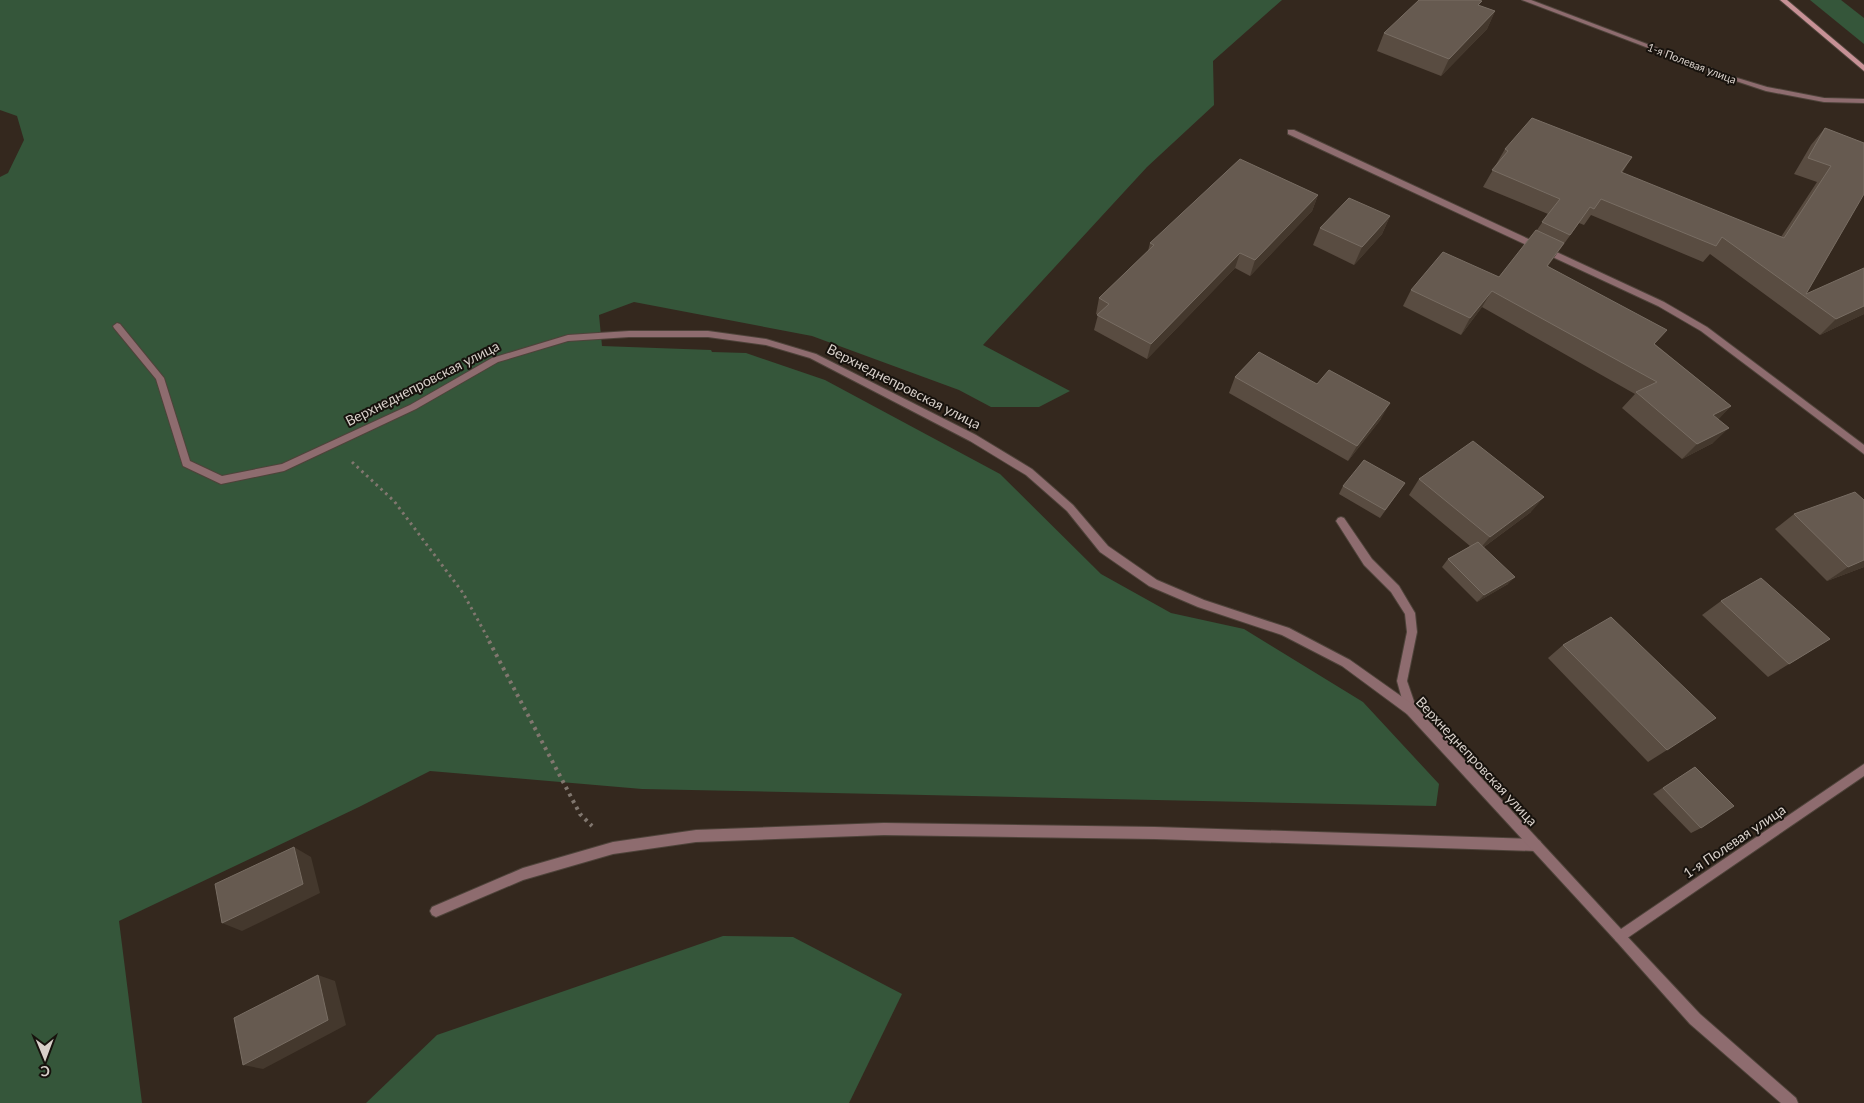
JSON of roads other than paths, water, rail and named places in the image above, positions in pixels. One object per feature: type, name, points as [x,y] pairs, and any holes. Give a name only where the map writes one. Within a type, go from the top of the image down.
[{"type":"main road","points":[[1782,0],[1864,69]]},
{"type":"street","name":"1-я Полевая улица","points":[[1525,0],[1766,89],[1824,100],[1864,101]]},
{"type":"street","points":[[1291,132],[1661,304],[1704,329],[1864,450]]},
{"type":"street","name":"Верхнеднепровская улица","points":[[117,326],[160,378],[186,463],[221,480],[284,467],[413,407],[495,360],[568,338],[629,334],[708,334],[766,342],[813,356],[973,438],[1029,472],[1070,508],[1104,549],[1153,583],[1202,604],[1285,631],[1346,662],[1411,710],[1695,1019],[1791,1103]]},
{"type":"street","points":[[1341,521],[1368,562],[1395,589],[1410,613],[1412,632],[1402,682],[1411,710]]},
{"type":"street","name":"1-я Полевая улица","points":[[1620,937],[1864,769]]},
{"type":"street","points":[[436,911],[523,874],[613,848],[696,836],[884,829],[1155,833],[1536,845]]}]
